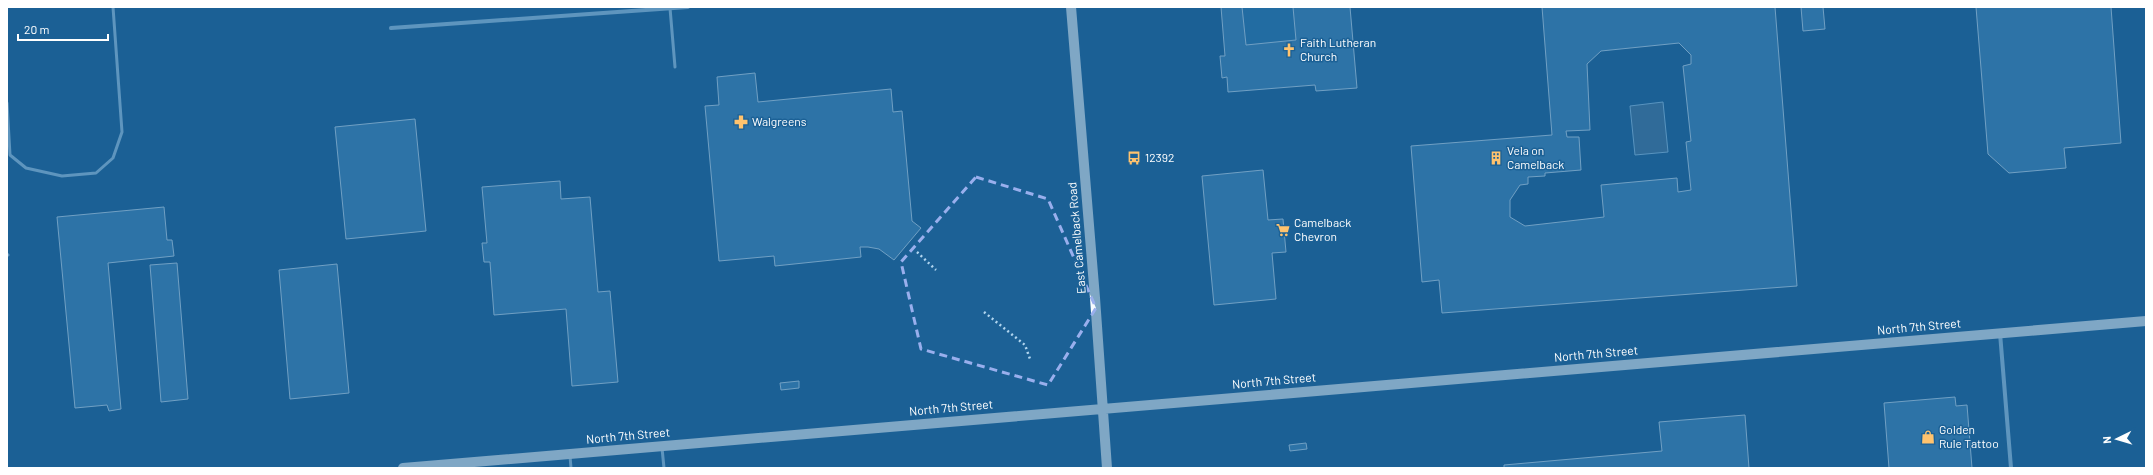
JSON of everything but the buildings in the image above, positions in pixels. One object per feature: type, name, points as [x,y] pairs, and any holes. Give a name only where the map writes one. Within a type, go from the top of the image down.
[{"type":"main road","name":"East Camelback Road","points":[[1071,7],[1107,468]]},
{"type":"main road","name":"North 7th Street","points":[[403,468],[494,464],[570,454],[662,446],[2146,321]]},
{"type":"street","points":[[391,28],[688,7]]},
{"type":"street","points":[[2000,333],[2011,468]]},
{"type":"lane","points":[[7,103],[10,155],[26,168],[62,176],[96,173],[113,158],[122,132],[113,7]]},
{"type":"lane","points":[[670,8],[675,67]]},
{"type":"lane","points":[[662,446],[664,468]]},
{"type":"lane","points":[[570,454],[571,468]]},
{"type":"path","points":[[917,252],[936,270]]},
{"type":"path","points":[[984,312],[1025,345],[1030,359]]},
{"type":"highlighted area","points":[[976,177],[1048,199],[1096,308],[1048,385],[921,349],[901,262]]},
{"type":"shaded area","points":[[1242,7],[1293,7],[1296,40],[1246,45]]},
{"type":"shaded area","points":[[1663,102],[1668,152],[1635,155],[1630,106]]},
{"type":"place","name":"Faith Lutheran Church","points":[[1289,50]]},
{"type":"place","name":"Walgreens","points":[[741,122]]},
{"type":"place","name":"12392","points":[[1134,158]]},
{"type":"place","name":"Vela on Camelback","points":[[1496,158]]},
{"type":"place","name":"Camelback Chevron","points":[[1283,230]]},
{"type":"place","name":"Golden Rule Tattoo","points":[[1928,437]]}]
